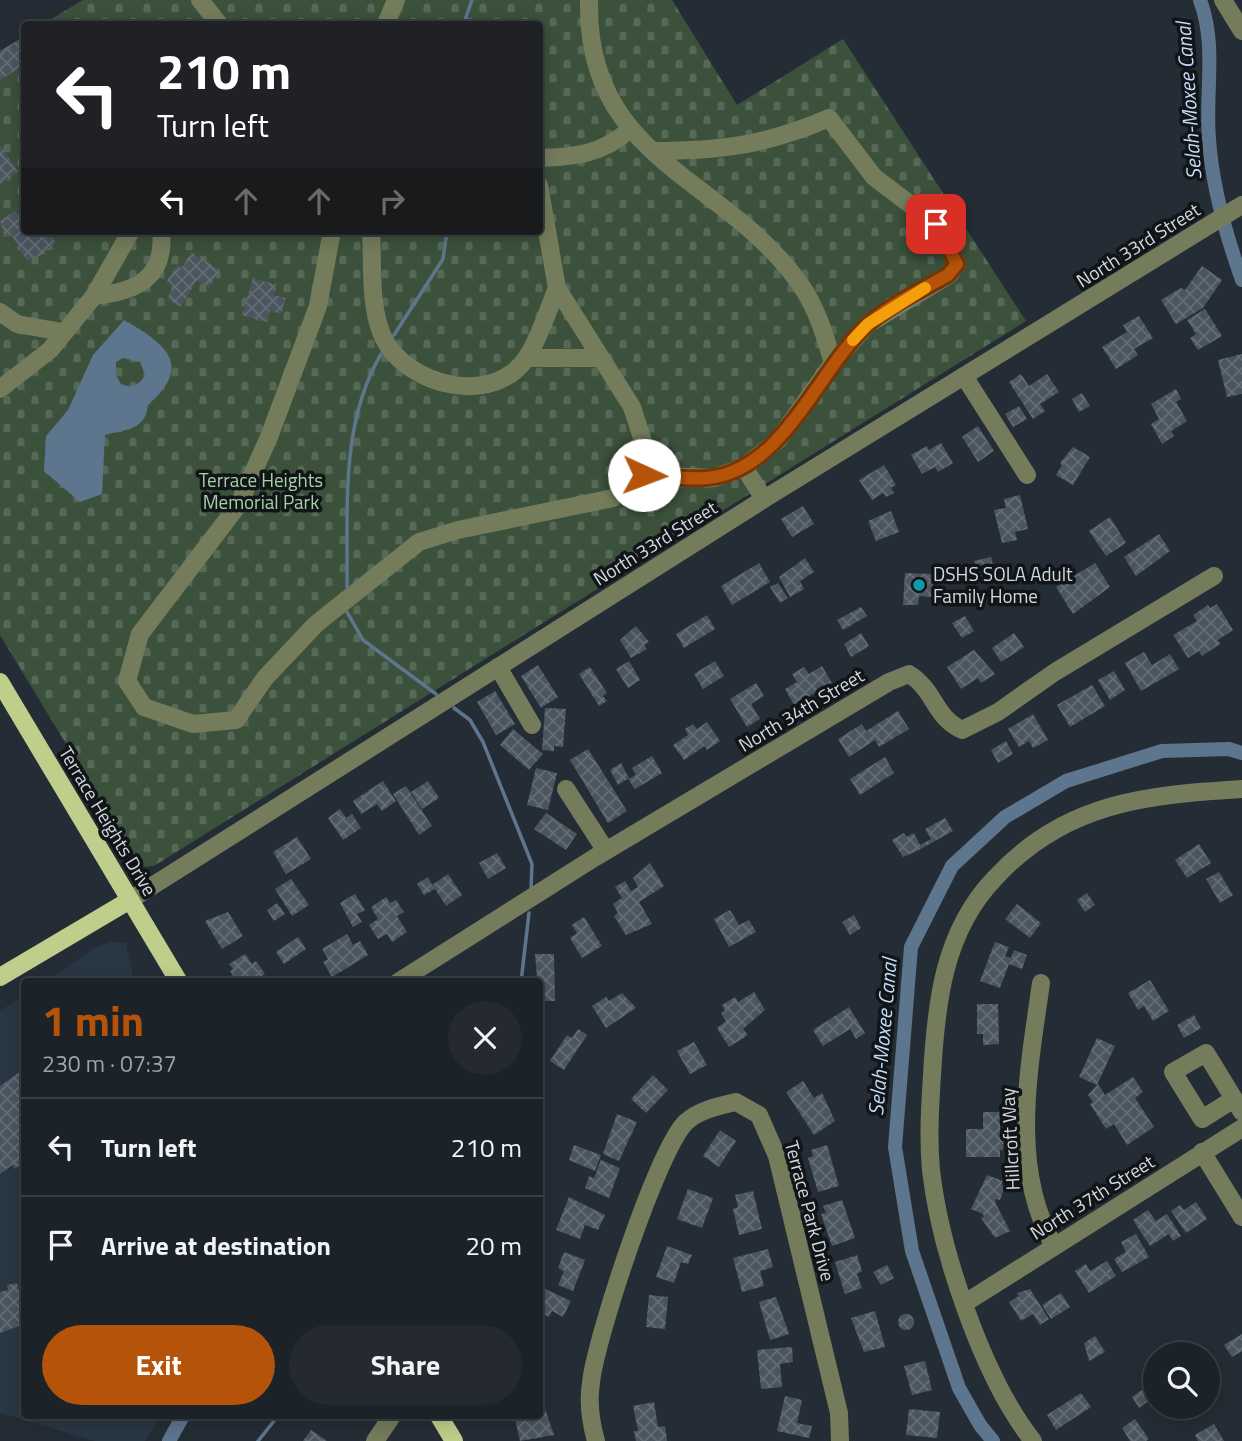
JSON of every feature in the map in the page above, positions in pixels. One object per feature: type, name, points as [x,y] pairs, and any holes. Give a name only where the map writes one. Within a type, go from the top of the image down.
[{"type":"main road","name":"Terrace Heights Drive","points":[[0,682],[177,978]]},
{"type":"main road","points":[[0,977],[130,900]]},
{"type":"main road","points":[[441,1419],[454,1441]]},
{"type":"street","points":[[200,0],[217,21]]},
{"type":"street","points":[[387,21],[396,0]]},
{"type":"street","points":[[589,0],[591,46],[598,75],[629,130],[759,238],[786,267],[815,311],[833,363]]},
{"type":"street","points":[[1223,0],[1242,31]]},
{"type":"street","points":[[331,235],[318,306],[269,437],[239,504],[140,635],[127,681],[144,707],[193,724],[236,720],[265,678],[316,624],[419,542],[458,530],[613,498],[644,475],[714,478],[744,467],[778,440],[833,363],[868,324],[948,275],[957,264],[936,224],[874,177],[829,118],[771,141],[732,148],[653,151]]},
{"type":"street","points":[[543,158],[596,152],[617,141],[629,130]]},
{"type":"street","points":[[543,208],[557,288],[598,358],[632,407],[643,441],[644,475]]},
{"type":"street","name":"North 33rd Street","points":[[130,900],[764,499],[1236,209]]},
{"type":"street","points":[[0,389],[50,351],[62,332],[94,296],[129,235]]},
{"type":"street","points":[[94,296],[117,294],[140,284],[154,273],[162,256],[161,235]]},
{"type":"street","points":[[371,235],[379,324],[384,338],[399,358],[427,377],[468,386],[499,379],[527,358],[557,288]]},
{"type":"street","points":[[0,312],[17,324],[62,332]]},
{"type":"street","points":[[527,358],[598,358]]},
{"type":"street","points":[[964,376],[1027,475]]},
{"type":"street","points":[[744,467],[764,499]]},
{"type":"street","name":"North 34th Street","points":[[403,978],[606,851],[889,682],[909,674],[923,683],[946,722],[962,730],[998,712],[1055,672],[1214,576]]},
{"type":"street","points":[[498,667],[532,725]]},
{"type":"street","points":[[566,789],[606,851]]},
{"type":"street","points":[[1033,1441],[1001,1392],[965,1303],[939,1214],[932,1171],[929,1124],[938,995],[958,931],[994,878],[1020,854],[1075,821],[1121,802],[1159,794],[1242,789]]},
{"type":"street","name":"Hillcroft Way","points":[[1041,983],[1025,1095],[1029,1173],[1039,1220],[1054,1246]]},
{"type":"street","name":"Terrace Park Drive","points":[[596,1441],[590,1384],[597,1348],[650,1191],[687,1122],[717,1106],[736,1102],[759,1115],[776,1156],[839,1413],[840,1441]]},
{"type":"street","name":"North 37th Street","points":[[965,1303],[1242,1128]]},
{"type":"street","points":[[1202,1152],[1242,1217]]},
{"type":"street","points":[[375,1441],[391,1419]]},
{"type":"shaded area","points":[[124,320],[162,346],[172,366],[170,378],[148,405],[143,420],[133,428],[105,435],[102,494],[80,502],[44,471],[46,436],[68,410],[93,355]],"holes":[[[123,358],[140,362],[145,374],[139,383],[132,386],[121,384],[116,375],[116,362]]]},
{"type":"shaded area","points":[[112,942],[126,943],[133,978],[50,978],[96,947]]},
{"type":"shaded area","points":[[21,997],[21,1419],[158,1419],[145,1441],[95,1441],[0,1413],[0,1011]]},
{"type":"green space","name":"Terrace Heights Memorial Park","points":[[83,0],[672,0],[737,105],[843,39],[1026,321],[154,866],[146,867],[137,861],[0,635],[0,51],[21,38],[21,235],[543,235],[543,21],[48,21]]},
{"type":"building","points":[[19,40],[21,44],[21,67],[0,80],[0,51]]},
{"type":"building","points":[[0,145],[18,172],[0,184]]},
{"type":"building","points":[[15,211],[21,221],[21,235],[52,235],[56,243],[45,250],[47,253],[27,261],[11,234],[6,237],[0,221]]},
{"type":"building","points":[[191,252],[220,270],[209,288],[197,280],[181,307],[167,299],[174,286],[167,281],[177,265],[182,268]]},
{"type":"building","points":[[1202,266],[1222,280],[1203,308],[1176,324],[1161,300],[1181,288],[1185,290]]},
{"type":"building","points":[[253,278],[277,285],[274,295],[286,298],[281,314],[270,311],[267,322],[242,315]]},
{"type":"building","points":[[1205,309],[1222,336],[1198,350],[1190,338],[1196,334],[1187,320]]},
{"type":"building","points":[[1139,316],[1153,338],[1134,349],[1138,355],[1116,369],[1102,347],[1127,332],[1123,325]]},
{"type":"building","points":[[1242,354],[1242,394],[1227,397],[1218,360]]},
{"type":"building","points":[[1021,374],[1029,386],[1047,374],[1059,392],[1040,404],[1045,411],[1033,419],[1009,382]]},
{"type":"building","points":[[1176,389],[1181,399],[1176,402],[1187,421],[1171,431],[1174,436],[1162,444],[1151,424],[1159,419],[1151,404]]},
{"type":"building","points":[[1082,393],[1090,406],[1079,412],[1072,399]]},
{"type":"building","points":[[1019,406],[1027,419],[1013,427],[1005,414]]},
{"type":"building","points":[[978,426],[994,451],[978,462],[962,437]]},
{"type":"building","points":[[941,443],[953,463],[938,472],[935,467],[922,474],[911,455],[927,446],[929,450]]},
{"type":"building","points":[[1073,447],[1090,457],[1073,485],[1056,475],[1062,465],[1060,463]]},
{"type":"building","points":[[884,465],[896,485],[891,488],[894,493],[886,497],[883,493],[872,500],[859,480]]},
{"type":"building","points":[[1020,495],[1028,529],[1015,532],[1017,540],[1002,543],[994,510],[1006,508],[1004,499]]},
{"type":"building","points":[[803,506],[814,524],[792,537],[781,519]]},
{"type":"building","points":[[891,511],[899,532],[876,541],[868,521]]},
{"type":"building","points":[[1110,517],[1126,543],[1106,556],[1089,531]]},
{"type":"building","points":[[1159,534],[1170,551],[1136,576],[1124,557]]},
{"type":"building","points":[[991,557],[996,576],[979,580],[974,561]]},
{"type":"building","points":[[805,558],[814,572],[800,581],[804,589],[790,597],[779,577]]},
{"type":"building","points":[[759,563],[770,582],[732,605],[721,586]]},
{"type":"building","points":[[1095,563],[1110,587],[1073,614],[1056,587]]},
{"type":"building","name":"DSHS SOLA Adult Family Home","points":[[905,573],[934,574],[932,597],[919,596],[918,605],[903,605]]},
{"type":"building","points":[[778,583],[788,598],[780,603],[770,587]]},
{"type":"building","points":[[1217,604],[1233,630],[1218,640],[1220,644],[1202,656],[1199,651],[1188,658],[1173,635],[1197,621],[1193,615],[1208,605],[1210,608]]},
{"type":"building","points":[[861,607],[867,616],[843,630],[837,620]]},
{"type":"building","points":[[707,615],[715,629],[684,648],[676,634]]},
{"type":"building","points":[[965,616],[974,631],[962,638],[952,623]]},
{"type":"building","points":[[636,626],[649,642],[644,645],[647,649],[631,658],[620,640]]},
{"type":"building","points":[[861,633],[869,646],[851,657],[844,644]]},
{"type":"building","points":[[1014,633],[1024,647],[1001,662],[992,648]]},
{"type":"building","points":[[974,650],[995,674],[981,683],[978,678],[961,689],[947,667]]},
{"type":"building","points":[[1144,652],[1152,665],[1170,654],[1179,669],[1141,691],[1125,663]]},
{"type":"building","points":[[629,661],[640,680],[628,688],[616,669]]},
{"type":"building","points":[[715,661],[724,676],[703,689],[694,674]]},
{"type":"building","points":[[538,665],[558,697],[541,708],[521,676]]},
{"type":"building","points":[[822,666],[832,683],[794,705],[785,689],[797,682],[792,674],[804,667],[809,674]]},
{"type":"building","points":[[590,667],[607,693],[603,696],[607,701],[599,706],[579,674]]},
{"type":"building","points":[[1114,671],[1125,690],[1110,700],[1098,680]]},
{"type":"building","points":[[756,683],[764,696],[751,704],[760,719],[747,727],[730,699]]},
{"type":"building","points":[[1092,685],[1105,706],[1070,727],[1057,705]]},
{"type":"building","points":[[495,691],[515,724],[496,735],[477,702]]},
{"type":"building","points":[[545,708],[566,709],[563,747],[554,746],[554,751],[542,750]]},
{"type":"building","points":[[898,711],[909,729],[879,747],[875,740],[849,757],[838,739],[862,724],[866,731]]},
{"type":"building","points":[[1033,714],[1048,740],[1033,748],[1029,741],[1019,747],[1008,729]]},
{"type":"building","points":[[707,722],[720,741],[707,750],[705,746],[684,760],[673,745],[688,735],[685,729],[693,724],[697,729]]},
{"type":"building","points":[[513,729],[543,754],[529,770],[500,745]]},
{"type":"building","points":[[1006,741],[1013,754],[998,763],[991,750]]},
{"type":"building","points":[[588,749],[627,811],[608,823],[570,760]]},
{"type":"building","points":[[652,756],[662,773],[635,789],[628,779],[636,775],[632,768]]},
{"type":"building","points":[[885,757],[894,773],[860,795],[850,779]]},
{"type":"building","points":[[621,763],[629,778],[618,785],[610,770]]},
{"type":"building","points":[[536,768],[557,773],[548,810],[527,805]]},
{"type":"building","points":[[383,781],[396,801],[382,811],[377,804],[361,814],[353,801]]},
{"type":"building","points":[[428,781],[439,798],[422,809],[411,792]]},
{"type":"building","points":[[406,786],[432,826],[419,835],[393,794]]},
{"type":"building","points":[[340,809],[346,818],[352,814],[361,828],[343,840],[328,818]]},
{"type":"building","points":[[546,813],[577,834],[566,850],[534,829]]},
{"type":"building","points":[[945,818],[953,831],[903,857],[892,840],[904,833],[906,837],[914,833],[920,845],[931,839],[925,829]]},
{"type":"building","points":[[297,837],[311,859],[286,874],[273,852]]},
{"type":"building","points":[[1199,844],[1211,863],[1187,878],[1175,860]]},
{"type":"building","points":[[497,853],[506,868],[488,879],[479,863]]},
{"type":"building","points":[[650,863],[664,886],[639,902],[652,924],[626,935],[614,916],[618,913],[613,904],[622,898],[615,887],[625,881],[631,891],[638,887],[633,878]]},
{"type":"building","points":[[1219,872],[1233,895],[1220,903],[1206,879]]},
{"type":"building","points":[[448,874],[462,895],[446,906],[435,889],[424,895],[417,884],[428,877],[432,885]]},
{"type":"building","points":[[291,879],[309,905],[292,916],[275,889]]},
{"type":"building","points":[[1087,893],[1095,905],[1085,912],[1077,900]]},
{"type":"building","points":[[355,894],[365,910],[357,914],[362,922],[353,927],[340,903]]},
{"type":"building","points":[[386,897],[390,903],[396,900],[404,912],[397,916],[407,932],[392,942],[387,934],[378,939],[369,925],[378,919],[371,907]]},
{"type":"building","points":[[277,903],[285,914],[274,921],[267,910]]},
{"type":"building","points":[[1017,904],[1041,923],[1030,938],[1005,919]]},
{"type":"building","points":[[730,910],[739,925],[749,920],[756,932],[729,947],[714,919]]},
{"type":"building","points":[[228,912],[243,936],[222,949],[205,921]]},
{"type":"building","points":[[854,915],[861,928],[850,935],[842,922]]},
{"type":"building","points":[[584,917],[602,946],[582,958],[570,938],[577,933],[572,925]]},
{"type":"building","points":[[347,934],[353,945],[360,941],[368,955],[332,977],[323,962],[328,959],[322,949]]},
{"type":"building","points":[[298,937],[306,949],[284,964],[276,952]]},
{"type":"building","points":[[995,942],[1009,947],[1005,956],[1011,958],[1014,950],[1027,955],[1022,969],[1009,964],[1000,988],[980,981]]},
{"type":"building","points":[[245,954],[252,964],[256,961],[265,974],[259,978],[234,978],[229,964]]},
{"type":"building","points":[[535,954],[554,954],[555,1001],[543,1001],[543,978],[537,978]]},
{"type":"building","points":[[1150,980],[1169,1011],[1153,1021],[1144,1006],[1138,1010],[1128,993]]},
{"type":"building","points":[[754,992],[765,1010],[743,1029],[748,1035],[729,1047],[717,1028],[726,1021],[721,1013],[725,1011],[722,1005],[735,997],[738,1002]]},
{"type":"building","points":[[622,993],[636,1008],[606,1028],[592,1006],[606,997],[609,1001]]},
{"type":"building","points":[[977,1004],[998,1004],[999,1044],[983,1045],[983,1034],[977,1034]]},
{"type":"building","points":[[849,1007],[865,1033],[856,1039],[850,1029],[823,1046],[813,1030]]},
{"type":"building","points":[[1194,1015],[1201,1028],[1184,1038],[1177,1025]]},
{"type":"building","points":[[578,1029],[587,1035],[564,1070],[550,1061],[567,1035],[572,1038]]},
{"type":"building","points":[[1097,1038],[1115,1046],[1097,1085],[1079,1077]]},
{"type":"building","points":[[694,1042],[707,1065],[690,1074],[677,1051]]},
{"type":"building","points":[[21,1071],[21,1164],[15,1169],[12,1165],[0,1174],[0,1086]]},
{"type":"building","points":[[653,1075],[668,1090],[646,1113],[631,1099]]},
{"type":"building","points":[[1133,1077],[1143,1092],[1135,1098],[1154,1127],[1127,1145],[1114,1124],[1106,1129],[1090,1104],[1093,1102],[1088,1095],[1098,1084],[1105,1095]]},
{"type":"building","points":[[803,1081],[814,1098],[822,1093],[835,1121],[814,1135],[786,1092]]},
{"type":"building","points":[[983,1112],[1000,1112],[1000,1134],[1004,1134],[1003,1150],[1000,1150],[1000,1157],[966,1157],[966,1129],[983,1129]]},
{"type":"building","points":[[617,1114],[637,1122],[619,1161],[603,1154]]},
{"type":"building","points":[[720,1130],[736,1141],[719,1167],[703,1156]]},
{"type":"building","points":[[574,1145],[601,1155],[595,1171],[569,1160]]},
{"type":"building","points":[[827,1145],[839,1186],[818,1192],[808,1158],[813,1156],[811,1150]]},
{"type":"building","points":[[601,1160],[620,1168],[609,1198],[585,1188],[589,1176],[594,1178]]},
{"type":"building","points":[[987,1175],[1003,1181],[1001,1185],[1005,1186],[1000,1200],[996,1199],[995,1202],[1010,1231],[995,1238],[981,1218],[984,1217],[983,1214],[971,1209]]},
{"type":"building","points":[[688,1189],[713,1198],[702,1228],[677,1219]]},
{"type":"building","points":[[753,1191],[762,1229],[739,1235],[733,1209],[738,1207],[735,1195]]},
{"type":"building","points":[[569,1197],[605,1215],[598,1230],[585,1225],[580,1239],[556,1230]]},
{"type":"building","points":[[842,1200],[855,1238],[832,1246],[821,1214],[826,1213],[823,1206]]},
{"type":"building","points":[[1196,1202],[1207,1219],[1186,1233],[1171,1211],[1180,1205],[1184,1210]]},
{"type":"building","points":[[1148,1210],[1156,1221],[1167,1214],[1181,1236],[1173,1241],[1169,1234],[1150,1246],[1133,1220]]},
{"type":"building","points":[[1136,1234],[1149,1257],[1122,1272],[1114,1259],[1126,1252],[1121,1242]]},
{"type":"building","points":[[667,1246],[692,1255],[688,1264],[681,1262],[674,1283],[656,1277]]},
{"type":"building","points":[[768,1249],[773,1267],[760,1271],[764,1286],[742,1292],[733,1258]]},
{"type":"building","points":[[564,1252],[585,1260],[573,1291],[558,1285],[564,1271],[558,1268]]},
{"type":"building","points":[[857,1255],[862,1271],[857,1274],[862,1288],[845,1294],[835,1262]]},
{"type":"building","points":[[1107,1261],[1116,1276],[1089,1293],[1075,1271],[1086,1264],[1090,1271]]},
{"type":"building","points":[[887,1265],[894,1278],[881,1285],[873,1272]]},
{"type":"building","points":[[17,1283],[21,1289],[21,1325],[0,1333],[0,1292],[8,1290],[7,1285]]},
{"type":"building","points":[[543,1288],[571,1301],[563,1317],[552,1311],[549,1317],[543,1314]]},
{"type":"building","points":[[1030,1289],[1049,1319],[1040,1325],[1033,1314],[1021,1321],[1009,1302],[1019,1296],[1017,1293]]},
{"type":"building","points":[[1061,1293],[1070,1307],[1051,1319],[1042,1305]]},
{"type":"building","points":[[649,1295],[668,1297],[665,1329],[646,1327]]},
{"type":"building","points":[[776,1297],[789,1334],[770,1340],[759,1302]]},
{"type":"building","points":[[875,1311],[885,1347],[864,1352],[851,1318]]},
{"type":"building","points":[[906,1314],[912,1316],[912,1328],[906,1330],[900,1328],[898,1322],[900,1316]]},
{"type":"building","points":[[1242,1334],[1242,1351],[1232,1357],[1224,1345]]},
{"type":"building","points":[[1095,1336],[1105,1352],[1089,1361],[1084,1343]]},
{"type":"building","points":[[792,1347],[793,1362],[780,1364],[782,1387],[761,1389],[757,1350]]},
{"type":"building","points":[[925,1361],[932,1390],[912,1395],[904,1366]]},
{"type":"building","points":[[1143,1389],[1143,1405],[1139,1408],[1132,1397]]},
{"type":"building","points":[[1081,1393],[1091,1407],[1056,1430],[1047,1415]]},
{"type":"building","points":[[785,1396],[802,1400],[797,1423],[812,1426],[809,1438],[777,1431]]},
{"type":"building","points":[[654,1402],[658,1427],[665,1426],[667,1441],[636,1441],[634,1431],[638,1431],[633,1406]]},
{"type":"building","points":[[543,1406],[554,1435],[520,1441],[515,1419],[543,1419]]},
{"type":"building","points":[[909,1409],[940,1412],[937,1438],[906,1435]]},
{"type":"building","points":[[1135,1419],[1149,1439],[1146,1441],[1130,1441],[1122,1428]]},
{"type":"building","points":[[1214,1424],[1224,1441],[1198,1441],[1195,1435]]},
{"type":"building","points":[[311,1430],[327,1441],[303,1441]]},
{"type":"waterway","points":[[465,21],[472,0]]},
{"type":"waterway","name":"Selah-Moxee Canal","points":[[1200,0],[1208,34],[1208,121],[1213,175],[1225,228],[1242,280]]},
{"type":"waterway","points":[[394,335],[443,259],[446,235]]},
{"type":"waterway","points":[[347,587],[347,497],[352,438],[368,381],[381,354]]},
{"type":"waterway","points":[[347,612],[363,640],[436,694]]},
{"type":"waterway","points":[[454,708],[470,720],[483,742],[532,864],[531,889]]},
{"type":"waterway","name":"Selah-Moxee Canal","points":[[993,1441],[980,1425],[959,1388],[912,1251],[895,1147],[911,947],[952,866],[1005,817],[1066,781],[1162,751],[1229,749],[1242,753]]},
{"type":"waterway","points":[[521,978],[529,913]]},
{"type":"waterway","points":[[169,1441],[181,1419]]},
{"type":"waterway","points":[[258,1441],[276,1419]]},
{"type":"slow traffic","points":[[853,340],[868,324],[925,288]]},
{"type":"place","name":"DSHS SOLA Adult Family Home","points":[[919,585]]},
{"type":"route","points":[[644,475],[714,478],[744,467],[778,440],[833,363],[868,324],[948,275],[957,264],[936,224]]}]
